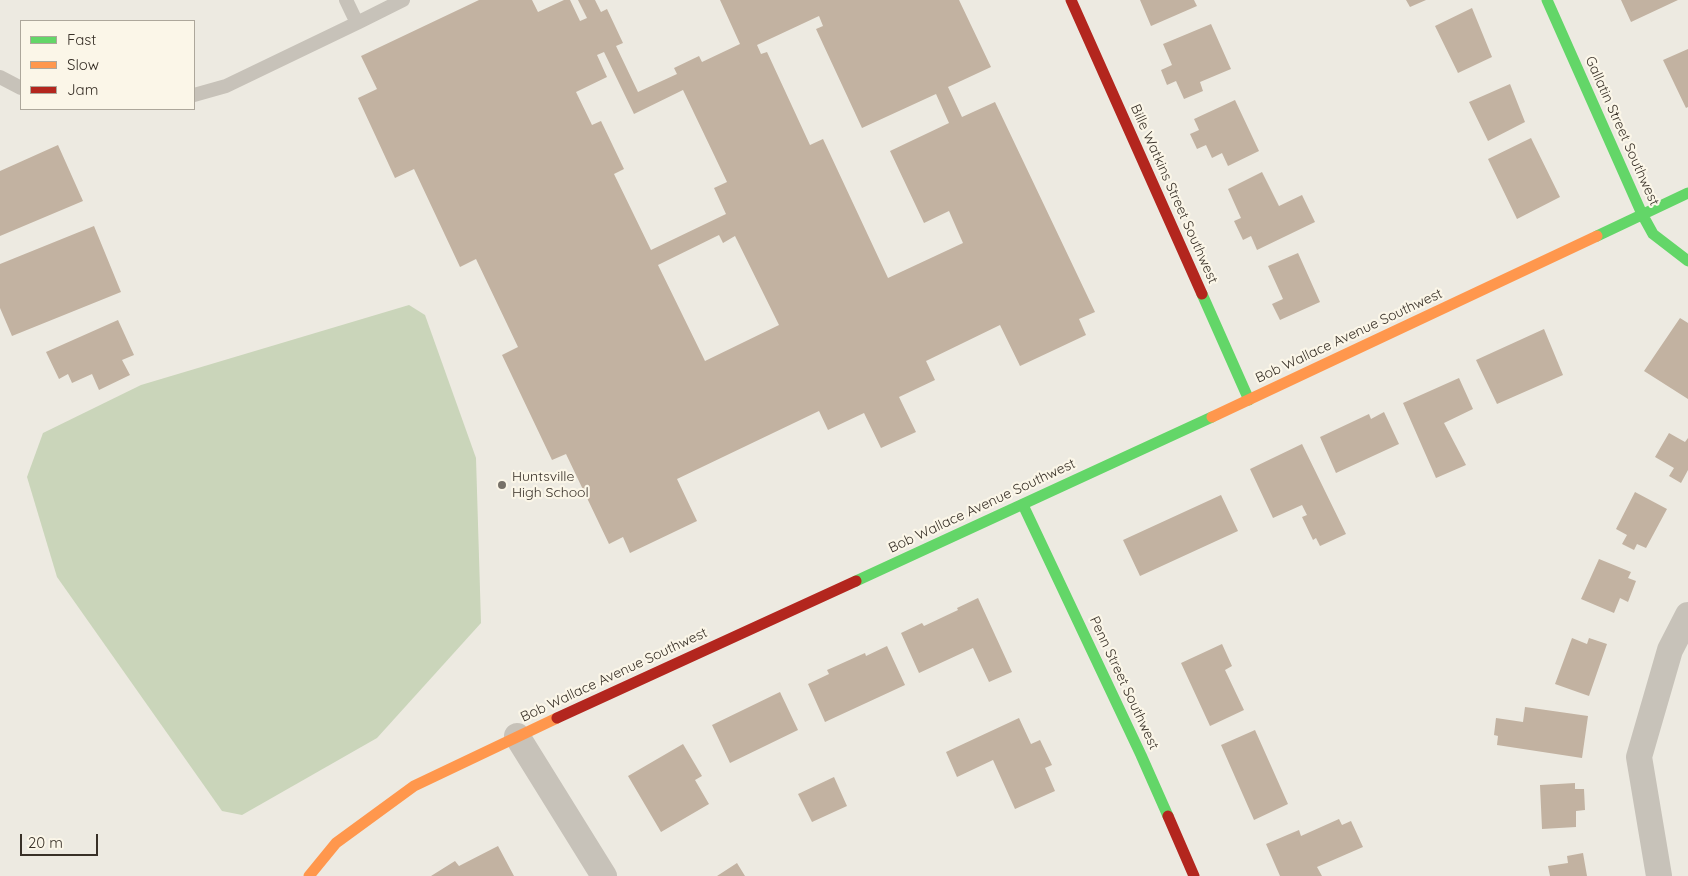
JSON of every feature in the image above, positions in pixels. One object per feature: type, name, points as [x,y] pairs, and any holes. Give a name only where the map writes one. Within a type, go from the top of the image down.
[{"type":"main road","name":"Bille Watkins Street Southwest","points":[[1071,0],[1249,400]]},
{"type":"main road","name":"Gallatin Street Southwest","points":[[1547,0],[1642,214],[1653,234],[1688,261]]},
{"type":"main road","name":"Bob Wallace Avenue Southwest","points":[[309,876],[336,843],[414,786],[517,736],[1249,400],[1688,193]]},
{"type":"main road","name":"Penn Street Southwest","points":[[1023,505],[1141,756],[1194,876]]},
{"type":"street","points":[[1659,876],[1639,757],[1670,650],[1688,615]]},
{"type":"street","points":[[517,736],[604,876]]},
{"type":"lane","points":[[346,0],[357,23]]},
{"type":"lane","points":[[195,95],[226,86],[403,0]]},
{"type":"lane","points":[[0,77],[20,87]]},
{"type":"green space","points":[[409,305],[425,315],[476,458],[481,623],[377,738],[242,815],[222,811],[57,577],[27,477],[43,433],[141,385]]},
{"type":"building","points":[[479,0],[532,0],[538,12],[564,0],[570,0],[580,21],[587,18],[578,0],[595,0],[601,12],[607,9],[623,43],[616,46],[638,92],[677,74],[674,68],[699,56],[702,62],[740,44],[720,0],[959,0],[991,67],[948,87],[962,117],[995,102],[1095,312],[1079,319],[1086,335],[1020,366],[1000,325],[926,361],[935,380],[899,397],[916,432],[881,448],[864,413],[828,430],[819,411],[677,479],[697,521],[630,553],[623,537],[609,544],[566,454],[552,460],[502,355],[518,347],[476,259],[460,267],[414,169],[395,178],[358,98],[377,89],[361,56]],"holes":[[[819,16],[823,26],[816,29],[862,128],[936,94],[949,123],[890,151],[924,223],[949,211],[963,243],[888,278],[823,139],[810,145],[767,52],[761,54],[757,45]],[[604,52],[634,114],[683,90],[727,182],[714,188],[726,214],[651,250],[614,174],[624,169],[601,121],[592,125],[576,92],[607,77],[597,55]],[[719,235],[723,243],[735,236],[779,325],[705,361],[658,265]]]},
{"type":"building","points":[[1140,0],[1194,0],[1197,6],[1151,26]]},
{"type":"building","points":[[1406,0],[1426,0],[1410,7]]},
{"type":"building","points":[[1621,0],[1678,0],[1631,22]]},
{"type":"building","points":[[1472,8],[1492,57],[1458,73],[1435,26]]},
{"type":"building","points":[[1211,24],[1231,69],[1200,82],[1203,91],[1184,99],[1176,81],[1167,85],[1161,70],[1172,65],[1163,44]]},
{"type":"building","points":[[1688,49],[1688,107],[1686,108],[1663,60]]},
{"type":"building","points":[[1510,84],[1525,122],[1488,141],[1469,102]]},
{"type":"building","points":[[1235,100],[1259,151],[1228,166],[1222,153],[1212,158],[1206,145],[1197,149],[1190,134],[1199,130],[1194,119]]},
{"type":"building","points":[[1531,138],[1560,197],[1517,219],[1488,159]]},
{"type":"building","points":[[58,145],[83,201],[0,236],[0,171]]},
{"type":"building","points":[[1262,172],[1279,206],[1302,195],[1315,222],[1257,250],[1251,236],[1243,240],[1234,221],[1241,218],[1228,189]]},
{"type":"building","points":[[94,226],[121,292],[12,336],[0,308],[0,264]]},
{"type":"building","points":[[1298,253],[1320,302],[1280,320],[1272,304],[1283,299],[1268,266]]},
{"type":"building","points":[[1680,318],[1688,323],[1688,399],[1644,371]]},
{"type":"building","points":[[118,320],[134,355],[122,360],[130,375],[99,390],[92,374],[72,383],[68,374],[59,379],[46,352]]},
{"type":"building","points":[[1544,329],[1563,375],[1497,404],[1476,360]]},
{"type":"building","points":[[1459,378],[1473,409],[1444,423],[1466,465],[1436,478],[1403,403]]},
{"type":"building","points":[[1384,412],[1399,444],[1336,473],[1320,437],[1369,414],[1371,419]]},
{"type":"building","points":[[1669,433],[1685,442],[1688,438],[1688,470],[1681,483],[1669,476],[1674,468],[1655,457]]},
{"type":"building","points":[[1302,444],[1346,534],[1320,546],[1316,538],[1313,540],[1302,517],[1307,515],[1302,505],[1273,518],[1250,469]]},
{"type":"building","points":[[1635,492],[1667,509],[1646,548],[1637,544],[1634,550],[1622,544],[1627,535],[1616,529]]},
{"type":"building","points":[[1221,495],[1238,531],[1140,576],[1123,540]]},
{"type":"building","points":[[1599,559],[1631,572],[1628,578],[1636,581],[1628,602],[1620,598],[1614,613],[1581,599]]},
{"type":"building","points":[[978,598],[1012,672],[989,682],[973,648],[919,673],[901,633],[922,623],[924,626]]},
{"type":"building","points":[[1572,638],[1587,644],[1589,638],[1607,644],[1589,696],[1555,684]]},
{"type":"building","points":[[1222,644],[1232,666],[1225,670],[1244,710],[1210,726],[1181,663]]},
{"type":"building","points":[[887,646],[905,685],[825,722],[808,684],[829,674],[827,670],[865,653],[866,656]]},
{"type":"building","points":[[780,692],[798,730],[730,763],[712,725]]},
{"type":"building","points":[[1525,707],[1588,716],[1582,758],[1497,745],[1498,736],[1494,735],[1496,718],[1523,722]]},
{"type":"building","points":[[1019,718],[1031,744],[1040,740],[1052,765],[1045,768],[1055,791],[1015,809],[993,760],[957,777],[946,752]]},
{"type":"building","points":[[1255,730],[1288,804],[1254,820],[1221,745]]},
{"type":"building","points":[[683,744],[702,776],[695,780],[709,804],[661,832],[628,776]]},
{"type":"building","points":[[834,777],[847,806],[812,822],[798,794]]},
{"type":"building","points":[[1575,783],[1575,789],[1584,789],[1585,810],[1576,811],[1576,827],[1542,829],[1540,785]]},
{"type":"building","points":[[1339,819],[1342,825],[1351,821],[1363,847],[1317,867],[1322,876],[1280,876],[1266,844],[1299,830],[1301,836]]},
{"type":"building","points":[[498,846],[514,876],[431,876],[455,861],[459,866]]},
{"type":"building","points":[[1583,853],[1587,876],[1550,876],[1548,866],[1568,863],[1567,856]]},
{"type":"building","points":[[737,863],[745,876],[717,876]]},
{"type":"traffic: fast","points":[[1547,0],[1642,214],[1653,234],[1688,261]]},
{"type":"traffic: fast","points":[[1597,236],[1688,193]]},
{"type":"traffic: fast","points":[[1202,294],[1249,400]]},
{"type":"traffic: fast","points":[[856,581],[1212,417]]},
{"type":"traffic: fast","points":[[1023,505],[1168,816]]},
{"type":"traffic: slow","points":[[1212,417],[1597,236]]},
{"type":"traffic: slow","points":[[309,876],[336,843],[414,786],[557,718]]},
{"type":"traffic: jam","points":[[1071,0],[1202,294]]},
{"type":"traffic: jam","points":[[557,718],[856,581]]},
{"type":"traffic: jam","points":[[1168,816],[1194,876]]},
{"type":"place","name":"Huntsville High School","points":[[502,485]]}]
